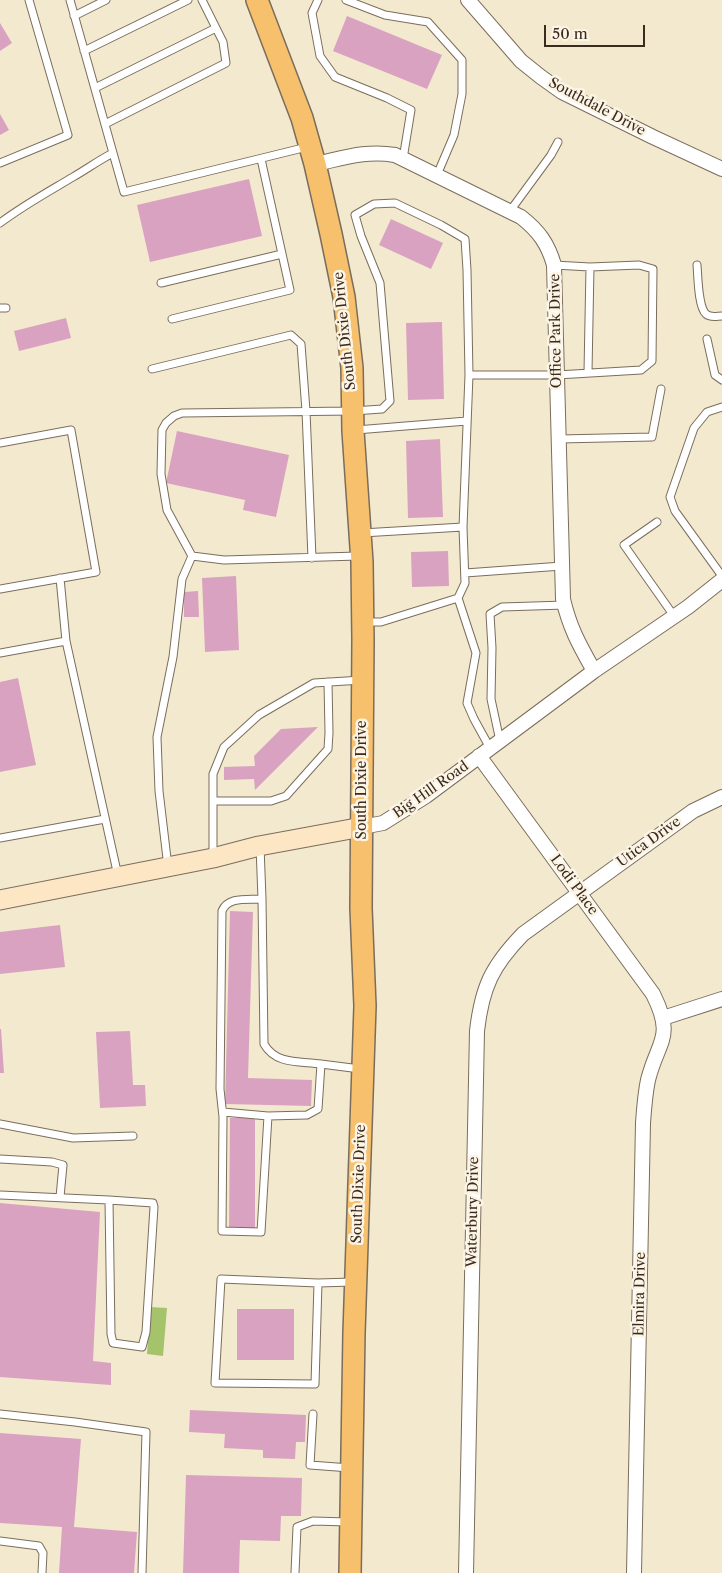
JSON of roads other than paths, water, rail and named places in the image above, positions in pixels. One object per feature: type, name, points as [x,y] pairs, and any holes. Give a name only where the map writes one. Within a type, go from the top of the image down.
[{"type":"main road","name":"South Dixie Drive","points":[[257,0],[287,74],[313,155],[344,297],[352,368],[363,622],[361,908],[365,1006],[356,1282],[350,1573]]},
{"type":"street","name":"Southdale Drive","points":[[468,0],[521,61],[562,92],[722,169]]},
{"type":"street","name":"Office Park Drive","points":[[313,155],[367,152],[381,153],[403,159],[521,217],[536,228],[544,239],[554,265],[564,605],[574,636],[594,671]]},
{"type":"street","name":"Big Hill Road","points":[[0,900],[213,858],[260,846],[383,823],[426,796],[594,671],[674,616],[715,592],[722,578]]},
{"type":"street","name":"Lodi Place","points":[[490,748],[580,893],[653,994],[663,1018]]},
{"type":"street","name":"Utica Drive","points":[[580,893],[693,811],[722,798]]},
{"type":"street","name":"Waterbury Drive","points":[[466,1573],[476,1051],[479,1012],[484,992],[493,971],[506,951],[523,934],[580,893]]},
{"type":"street","points":[[663,1018],[722,999]]},
{"type":"street","name":"Elmira Drive","points":[[634,1573],[643,1123],[648,1080],[662,1044],[663,1018]]},
{"type":"lane","points":[[0,164],[68,135],[29,0]]},
{"type":"lane","points":[[70,0],[124,192],[261,158],[313,155]]},
{"type":"lane","points":[[74,16],[106,0]]},
{"type":"lane","points":[[84,51],[188,0]]},
{"type":"lane","points":[[105,124],[226,63],[223,42],[202,0]]},
{"type":"lane","points":[[318,0],[312,13],[320,56],[335,76],[411,110],[403,159]]},
{"type":"lane","points":[[346,0],[385,15],[428,22],[462,60],[462,94],[454,135],[437,175]]},
{"type":"lane","points":[[95,88],[216,28]]},
{"type":"lane","points":[[510,211],[551,156],[558,142]]},
{"type":"lane","points":[[0,223],[24,205],[76,176],[97,160],[113,153]]},
{"type":"lane","points":[[172,319],[290,290],[261,158]]},
{"type":"lane","points":[[353,421],[382,409],[390,401],[380,283],[361,236],[355,215],[374,204],[395,203],[441,224],[465,239],[468,270],[469,375],[463,527],[465,583],[458,598],[476,654],[467,703],[474,720],[490,748]]},
{"type":"lane","points":[[161,283],[282,254]]},
{"type":"lane","points":[[469,375],[557,375],[642,370],[652,360],[653,269],[639,265],[590,267],[554,265]]},
{"type":"lane","points":[[697,266],[701,307],[706,315],[712,317],[722,316]]},
{"type":"lane","points":[[588,372],[590,267]]},
{"type":"lane","points":[[152,369],[292,335],[301,344],[306,411],[312,558]]},
{"type":"lane","points":[[707,339],[715,374],[722,380]]},
{"type":"lane","points":[[558,439],[652,437],[661,389]]},
{"type":"lane","points":[[722,407],[707,412],[694,428],[670,497],[676,511],[722,578]]},
{"type":"lane","points":[[192,556],[167,510],[161,474],[162,430],[166,422],[174,416],[182,413],[306,411],[353,421],[467,421]]},
{"type":"lane","points":[[0,443],[71,430],[96,572],[0,589]]},
{"type":"lane","points":[[657,522],[624,545],[674,616]]},
{"type":"lane","points":[[359,533],[463,527]]},
{"type":"lane","points":[[192,556],[224,560],[361,556]]},
{"type":"lane","points":[[168,867],[159,791],[157,737],[173,657],[182,580],[192,556]]},
{"type":"lane","points":[[465,573],[562,566]]},
{"type":"lane","points":[[60,578],[66,642],[118,877]]},
{"type":"lane","points":[[363,622],[380,622],[458,598]]},
{"type":"lane","points":[[490,748],[492,648],[490,614],[502,607],[564,605]]},
{"type":"lane","points":[[0,653],[66,642]]},
{"type":"lane","points":[[213,858],[213,774],[224,747],[259,715],[314,683],[362,680]]},
{"type":"lane","points":[[213,802],[271,801],[286,796],[328,749],[330,733],[328,682]]},
{"type":"lane","points":[[0,838],[105,819]]},
{"type":"lane","points":[[260,846],[264,1044],[272,1056],[282,1060],[363,1070]]},
{"type":"lane","points":[[262,899],[230,902],[225,905],[222,911],[220,1089],[223,1112],[222,1231],[261,1232],[268,1116]]},
{"type":"lane","points":[[223,1112],[268,1116],[307,1115],[318,1109],[321,1064]]},
{"type":"lane","points":[[0,1124],[74,1138],[133,1136]]},
{"type":"lane","points":[[0,1159],[52,1162],[63,1165],[60,1197]]},
{"type":"lane","points":[[0,1195],[144,1201],[153,1203],[146,1332],[142,1347],[113,1343],[111,1334],[109,1200]]},
{"type":"lane","points":[[318,1283],[315,1384],[215,1383],[221,1280],[318,1283],[356,1282]]},
{"type":"lane","points":[[0,1414],[146,1432],[142,1573]]},
{"type":"lane","points":[[313,1414],[310,1465],[352,1468]]},
{"type":"lane","points":[[295,1573],[297,1526],[313,1521],[351,1522]]},
{"type":"lane","points":[[0,1541],[39,1546],[43,1553],[42,1573]]}]
